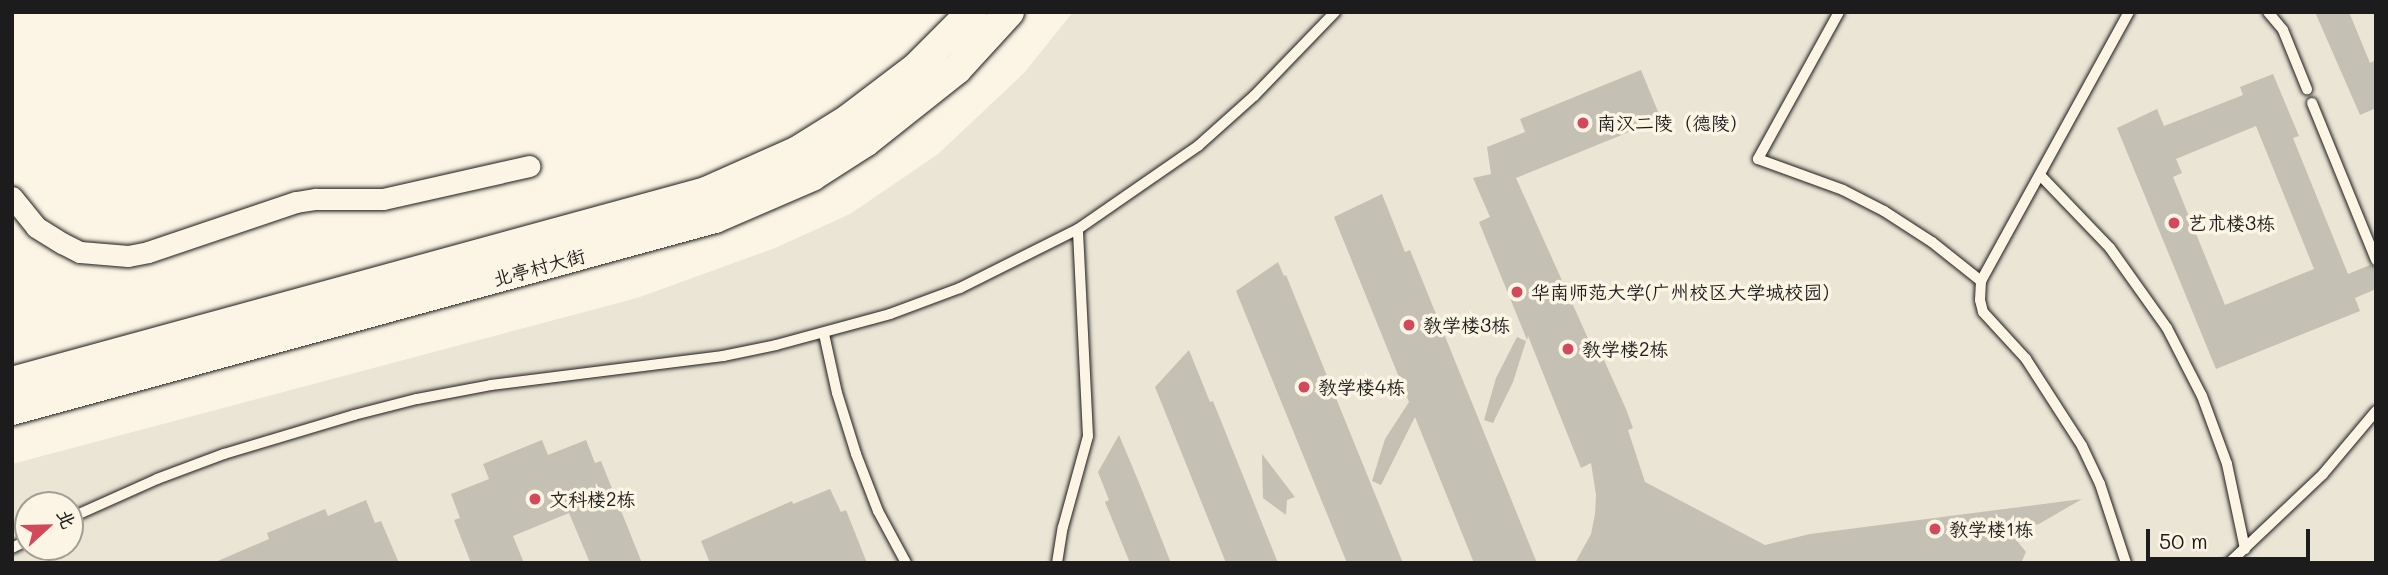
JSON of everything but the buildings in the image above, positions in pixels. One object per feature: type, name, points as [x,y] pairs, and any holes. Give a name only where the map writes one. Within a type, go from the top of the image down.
[{"type":"main road","name":"北亭村大街","points":[[12,382],[706,192],[799,151],[849,119],[916,68],[972,12]]},
{"type":"main road","name":"北亭村大街","points":[[12,410],[650,238],[725,214],[811,176],[891,124],[957,69],[1009,12]]},
{"type":"street","points":[[12,197],[36,226],[62,243],[80,252],[128,256],[148,252],[296,202],[316,199],[383,199],[528,166]]},
{"type":"lane","points":[[84,512],[157,479],[224,454],[291,432],[417,399],[581,372],[723,356],[824,334],[960,288],[1078,229],[1198,146],[1254,96],[1335,12]]},
{"type":"lane","points":[[1839,12],[1758,159],[1843,190],[1884,211],[1932,242],[1981,281]]},
{"type":"lane","points":[[2126,563],[2100,484],[2082,446],[2026,359],[1983,312],[1980,300],[1981,281],[2129,12]]},
{"type":"lane","points":[[2268,12],[2283,30],[2307,89]]},
{"type":"lane","points":[[2312,103],[2376,260]]},
{"type":"lane","points":[[2040,175],[2110,248],[2167,328],[2202,396],[2227,464],[2245,549]]},
{"type":"lane","points":[[1057,563],[1063,527],[1088,436],[1078,229]]},
{"type":"lane","points":[[824,334],[837,393],[856,454],[878,511],[906,563]]},
{"type":"lane","points":[[2229,563],[2323,474],[2376,411]]},
{"type":"shaded area","name":"华南师范大学(广州校区大学城校园)","points":[[1073,12],[2376,12],[2376,563],[12,563],[12,464],[637,298],[775,248],[850,214],[938,154],[1024,73]]},
{"type":"place","name":"南汉二陵（德陵）","points":[[1583,123]]},
{"type":"place","name":"艺术楼3栋","points":[[2174,223]]},
{"type":"place","name":"华南师范大学(广州校区大学城校园)","points":[[1517,292]]},
{"type":"place","name":"教学楼3栋","points":[[1409,325]]},
{"type":"place","name":"教学楼2栋","points":[[1568,349]]},
{"type":"place","name":"教学楼4栋","points":[[1304,387]]},
{"type":"place","name":"文科楼2栋","points":[[535,499]]},
{"type":"place","name":"教学楼1栋","points":[[1935,529]]}]
